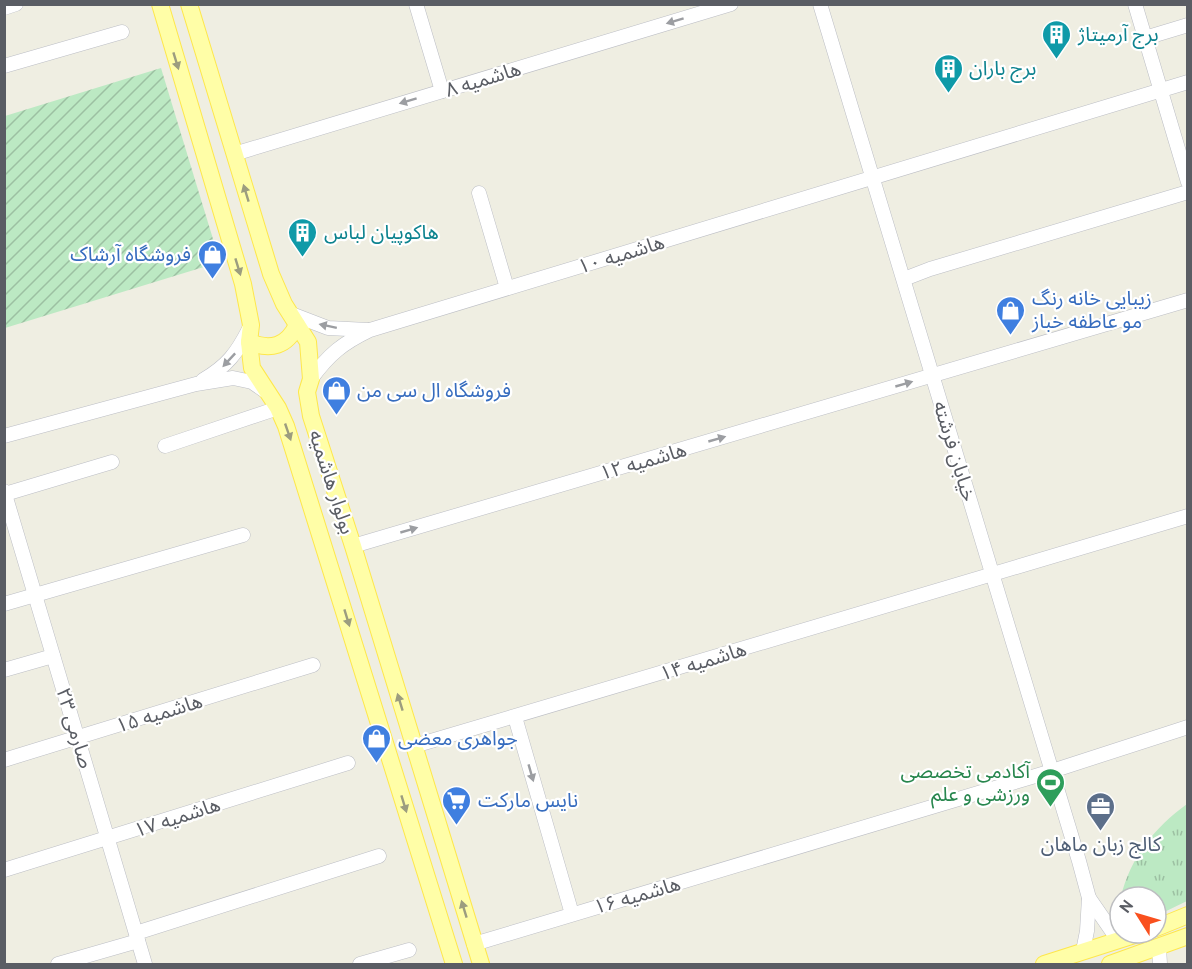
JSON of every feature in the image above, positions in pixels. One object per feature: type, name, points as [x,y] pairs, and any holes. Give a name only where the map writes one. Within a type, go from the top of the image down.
[{"type":"main road","name":"بولوار هاشمیه","points":[[160,4],[243,284],[252,368],[278,408],[286,426],[454,964]]},
{"type":"main road","name":"بولوار هاشمیه","points":[[189,4],[271,274],[293,319],[308,342],[311,379],[307,392],[311,416],[481,964]]},
{"type":"main road","points":[[250,333],[260,346],[272,347],[283,343],[292,335],[293,319]]},
{"type":"main road","points":[[367,684],[393,677]]},
{"type":"main road","points":[[1168,923],[1188,915]]},
{"type":"main road","points":[[1110,964],[1188,936]]},
{"type":"main road","points":[[1044,964],[1108,943]]},
{"type":"street","points":[[4,8],[16,4]]},
{"type":"street","points":[[416,4],[442,91]]},
{"type":"street","name":"هاشمیه ۸","points":[[234,154],[731,4]]},
{"type":"street","name":"خیابان فرشته","points":[[820,4],[1089,898],[1108,926]]},
{"type":"street","points":[[1135,4],[1161,90],[1182,144],[1188,182]]},
{"type":"street","points":[[1145,38],[1188,25]]},
{"type":"street","points":[[4,66],[122,32]]},
{"type":"street","name":"هاشمیه ۱۰","points":[[370,330],[1188,82]]},
{"type":"street","points":[[904,279],[930,269],[1188,192]]},
{"type":"street","points":[[479,193],[507,288]]},
{"type":"street","name":"هاشمیه ۱۲","points":[[353,546],[1188,300]]},
{"type":"street","points":[[293,319],[328,327],[370,330]]},
{"type":"street","points":[[311,379],[327,358],[347,341],[370,330]]},
{"type":"street","points":[[196,384],[220,370],[239,350],[250,333]]},
{"type":"street","points":[[4,436],[196,384],[233,378],[252,382],[267,392]]},
{"type":"street","points":[[165,446],[278,408]]},
{"type":"street","points":[[5,493],[112,462]]},
{"type":"street","name":"صارمی ۲۳","points":[[5,493],[145,964]]},
{"type":"street","name":"هاشمیه ۱۴","points":[[414,746],[1188,516]]},
{"type":"street","points":[[4,604],[243,535]]},
{"type":"street","points":[[4,670],[53,656]]},
{"type":"street","name":"هاشمیه ۱۵","points":[[4,760],[313,665]]},
{"type":"street","points":[[515,717],[572,914]]},
{"type":"street","name":"هاشمیه ۱۶","points":[[474,944],[1052,771],[1188,727]]},
{"type":"street","name":"هاشمیه ۱۷","points":[[4,870],[348,763]]},
{"type":"street","points":[[58,964],[100,952],[137,937],[379,856]]},
{"type":"street","name":"خیابان فرشته","points":[[1083,951],[1089,898]]},
{"type":"street","points":[[1159,947],[1160,964]]},
{"type":"street","points":[[360,964],[409,950]]},
{"type":"green space","points":[[161,68],[220,262],[5,328],[5,116]]},
{"type":"green space","points":[[1187,804],[1187,901],[1168,910],[1168,885],[1124,885],[1145,844]]},
{"type":"place","name":"برج آرمیتاژ","points":[[1057,60]]},
{"type":"place","name":"برج باران","points":[[948,94]]},
{"type":"place","name":"هاکوپیان لباس","points":[[303,258]]},
{"type":"place","name":"فروشگاه آرشاک","points":[[212,280]]},
{"type":"place","name":"زیبایی خانه رنگ مو عاطفه خباز","points":[[1011,336]]},
{"type":"place","name":"فروشگاه ال سی من","points":[[336,416]]},
{"type":"place","name":"جواهری معضی","points":[[377,764]]},
{"type":"place","name":"آکادمی تخصصی ورزشی و علم","points":[[1051,808]]},
{"type":"place","name":"نایس مارکت","points":[[457,826]]},
{"type":"place","name":"کالج زبان ماهان","points":[[1101,832]]}]
